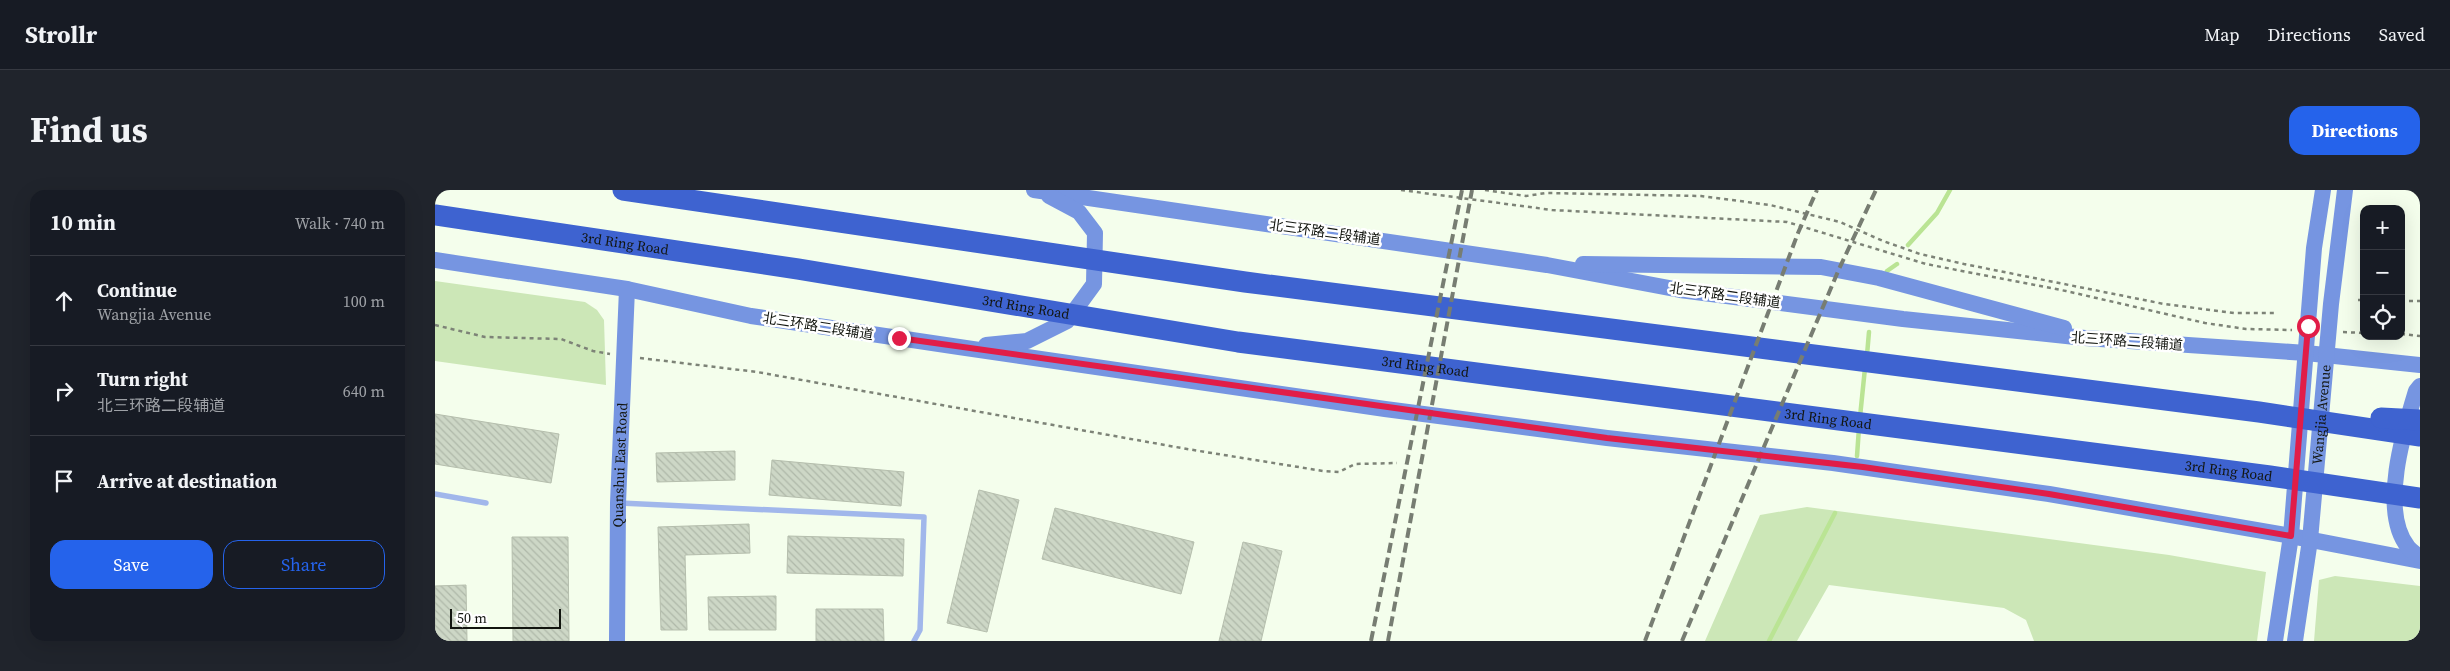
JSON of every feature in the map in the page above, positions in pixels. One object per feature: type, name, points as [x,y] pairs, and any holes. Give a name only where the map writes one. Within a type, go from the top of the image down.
[{"type":"highway","points":[[623,190],[1245,282],[2259,412],[2420,436]]},
{"type":"highway","name":"3rd Ring Road","points":[[440,217],[798,269],[1238,342],[2250,473],[2420,498]]},
{"type":"highway","points":[[2259,412],[2420,420]]},
{"type":"main road","name":"北三环路二段辅道","points":[[1033,190],[1547,265],[1700,292],[1903,319],[2107,340],[2306,353],[2420,365]]},
{"type":"main road","name":"Wangjia Avenue","points":[[2275,641],[2291,536],[2314,248],[2323,190]]},
{"type":"main road","name":"Wangjia Avenue","points":[[2295,641],[2310,540],[2328,332],[2345,190]]},
{"type":"main road","points":[[959,347],[1027,341],[1067,321],[1094,284],[1095,233],[1079,212],[1038,191]]},
{"type":"main road","name":"北三环路二段辅道","points":[[435,260],[627,289],[751,316],[959,347],[1588,436],[1873,468],[2049,494],[2291,536],[2420,561]]},
{"type":"main road","points":[[1547,265],[1821,267],[1879,278],[2107,340]]},
{"type":"main road","name":"Quanshui East Road","points":[[617,641],[618,503],[627,289]]},
{"type":"main road","points":[[2420,386],[2416,391],[2399,452],[2396,516],[2408,547],[2420,557]]},
{"type":"lane","points":[[435,494],[486,503]]},
{"type":"lane","points":[[618,503],[924,517],[920,630],[914,641]]},
{"type":"path","points":[[1401,190],[1552,210],[1787,222],[1926,264],[2066,291],[2196,321],[2247,329],[2308,331]]},
{"type":"path","points":[[1485,190],[1526,196],[1547,192],[1701,196],[1769,205],[1840,222],[1883,241],[1920,254],[1964,264],[2164,304],[2234,313],[2274,313]]},
{"type":"path","points":[[2405,301],[2420,301]]},
{"type":"path","points":[[435,325],[485,337],[561,339],[593,351],[676,364],[757,372],[1187,449],[1323,471],[1339,472],[1355,464],[1397,463]]},
{"type":"path","points":[[2328,332],[2360,332]]},
{"type":"path","points":[[2405,334],[2420,336]]},
{"type":"green space","points":[[435,281],[585,302],[597,310],[604,320],[606,385],[435,361]]},
{"type":"green space","points":[[1807,507],[2169,555],[2266,572],[2257,641],[2034,641],[2026,620],[2004,608],[1829,585],[1797,641],[1705,641],[1760,515]]},
{"type":"green space","points":[[2335,576],[2420,586],[2420,641],[2314,641],[2319,580]]},
{"type":"building","points":[[435,414],[559,434],[551,483],[435,464]]},
{"type":"building","points":[[735,451],[735,480],[657,482],[656,453]]},
{"type":"building","points":[[772,460],[904,472],[901,506],[769,495]]},
{"type":"building","points":[[979,490],[1019,500],[987,632],[947,623]]},
{"type":"building","points":[[1055,508],[1194,542],[1181,594],[1042,559]]},
{"type":"building","points":[[749,524],[750,553],[685,555],[687,630],[661,630],[658,527]]},
{"type":"building","points":[[788,536],[904,539],[903,576],[787,573]]},
{"type":"building","points":[[512,537],[568,537],[569,641],[513,641]]},
{"type":"building","points":[[1243,542],[1282,551],[1261,641],[1219,641]]},
{"type":"building","points":[[466,585],[467,641],[435,641],[435,586]]},
{"type":"building","points":[[776,596],[776,630],[709,630],[708,597]]},
{"type":"building","points":[[816,609],[883,609],[884,641],[816,641]]},
{"type":"waterway","points":[[1908,245],[1937,213],[1950,190]]},
{"type":"waterway","points":[[1887,271],[1897,264]]},
{"type":"waterway","points":[[1867,355],[1869,332]]},
{"type":"waterway","points":[[1860,417],[1865,368]]},
{"type":"waterway","points":[[1857,456],[1859,428]]},
{"type":"waterway","points":[[1769,641],[1835,513]]},
{"type":"railway","points":[[1371,641],[1462,190]]},
{"type":"railway","points":[[1388,641],[1472,190]]},
{"type":"railway","points":[[1645,641],[1798,233],[1817,190]]},
{"type":"railway","points":[[1682,641],[1839,269],[1876,190]]},
{"type":"route","points":[[899,338],[1385,409],[1607,438],[1863,467],[2049,494],[2291,536],[2308,326]]}]
